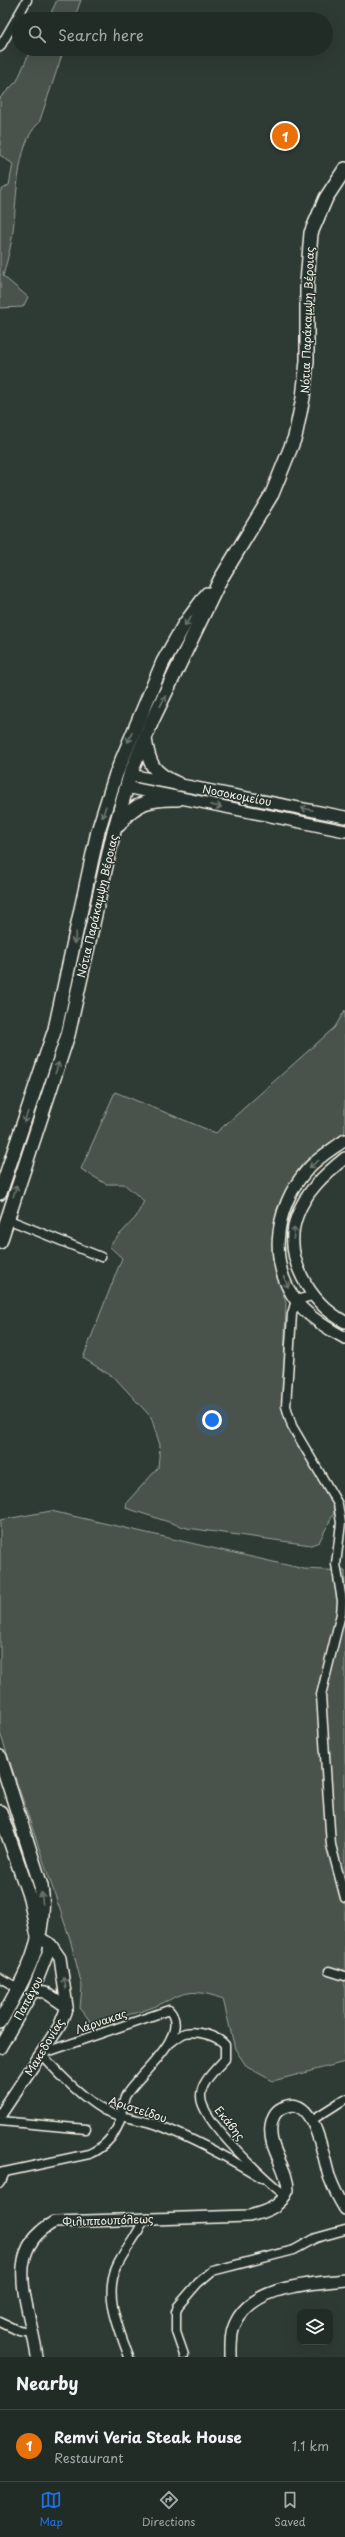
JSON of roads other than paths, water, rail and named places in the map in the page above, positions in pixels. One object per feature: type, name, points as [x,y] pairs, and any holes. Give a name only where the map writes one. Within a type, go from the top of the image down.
[{"type":"main road","name":"Νότια Παράκαμψη Βέροιας","points":[[0,1242],[68,1035],[113,835],[128,781],[145,739],[220,580],[272,494],[295,437],[304,398],[307,361],[307,276],[311,233],[326,198],[345,169]]},
{"type":"main road","name":"Νότια Παράκαμψη Βέροιας","points":[[0,1192],[55,1029],[98,831],[116,774],[163,662],[184,625],[212,586],[220,580]]},
{"type":"main road","points":[[145,739],[150,762],[154,770],[178,784]]},
{"type":"main road","points":[[116,774],[128,781]]},
{"type":"main road","points":[[113,835],[130,811],[138,805],[157,798],[178,799]]},
{"type":"main road","points":[[0,1757],[41,1886],[43,1902],[42,1920],[32,1960],[20,1989],[0,2022]]},
{"type":"main road","points":[[0,1812],[30,1898],[37,1936]]},
{"type":"street","points":[[20,12],[27,0]]},
{"type":"street","points":[[0,47],[12,26]]},
{"type":"street","name":"Νοσοκομείου","points":[[128,781],[178,784],[345,816]]},
{"type":"street","name":"Νοσοκομείου","points":[[128,781],[178,799],[345,831]]},
{"type":"street","points":[[345,1140],[308,1168],[296,1184],[283,1212],[278,1245],[279,1262],[296,1300],[321,1324],[345,1338]]},
{"type":"street","points":[[345,1158],[315,1185],[297,1216],[293,1236],[299,1270],[312,1296],[336,1317],[345,1322]]},
{"type":"street","points":[[7,1218],[101,1257]]},
{"type":"street","points":[[296,1300],[312,1296]]},
{"type":"street","points":[[296,1300],[292,1314],[286,1406],[292,1426],[338,1504],[342,1523],[336,1564],[342,1601],[341,1614],[321,1695],[331,1844],[345,1898]]},
{"type":"street","name":"Μακεδονίας","points":[[0,2115],[59,2027],[67,2006],[60,1958],[51,1945],[37,1936]]},
{"type":"street","name":"Παπάγου","points":[[0,2048],[33,1991],[51,1945]]},
{"type":"street","points":[[329,1971],[345,1976]]},
{"type":"street","points":[[0,1978],[20,1989]]},
{"type":"street","points":[[33,1991],[46,1992],[67,2006]]},
{"type":"street","name":"Λάρνακας","points":[[42,2054],[168,2010],[173,2015],[176,2026],[168,2044]]},
{"type":"street","name":"Εκάβης","points":[[168,2044],[185,2033],[192,2033],[216,2037],[225,2045],[225,2059],[206,2082],[201,2090],[200,2099],[212,2120],[262,2178],[286,2196]]},
{"type":"street","points":[[0,2184],[2,2173],[89,2154],[102,2148],[117,2128],[125,2096],[168,2044]]},
{"type":"street","name":"Αριστείδου","points":[[42,2054],[56,2070],[103,2110],[158,2125],[234,2160],[262,2178]]},
{"type":"street","points":[[312,2120],[345,2099]]},
{"type":"street","points":[[286,2196],[288,2186],[272,2140],[272,2121],[278,2110],[290,2105],[300,2108],[312,2120],[330,2177],[345,2209]]},
{"type":"street","points":[[0,2121],[86,2129]]},
{"type":"street","name":"Φιλιππουπόλεως","points":[[37,2357],[16,2276],[22,2249],[31,2237],[41,2228],[54,2222],[144,2218],[249,2216],[270,2209],[286,2196]]},
{"type":"street","points":[[129,2357],[115,2317],[112,2297],[112,2279],[124,2252],[140,2231],[144,2218]]},
{"type":"street","points":[[184,2355],[176,2332],[176,2312],[178,2306],[198,2283],[212,2271],[294,2250],[316,2238],[345,2230]]},
{"type":"street","points":[[231,2357],[235,2324],[244,2310],[257,2300],[282,2289],[345,2280]]},
{"type":"street","points":[[0,2322],[19,2331],[32,2333]]},
{"type":"place","name":"Remvi Veria Steak House","points":[[285,136]]}]
